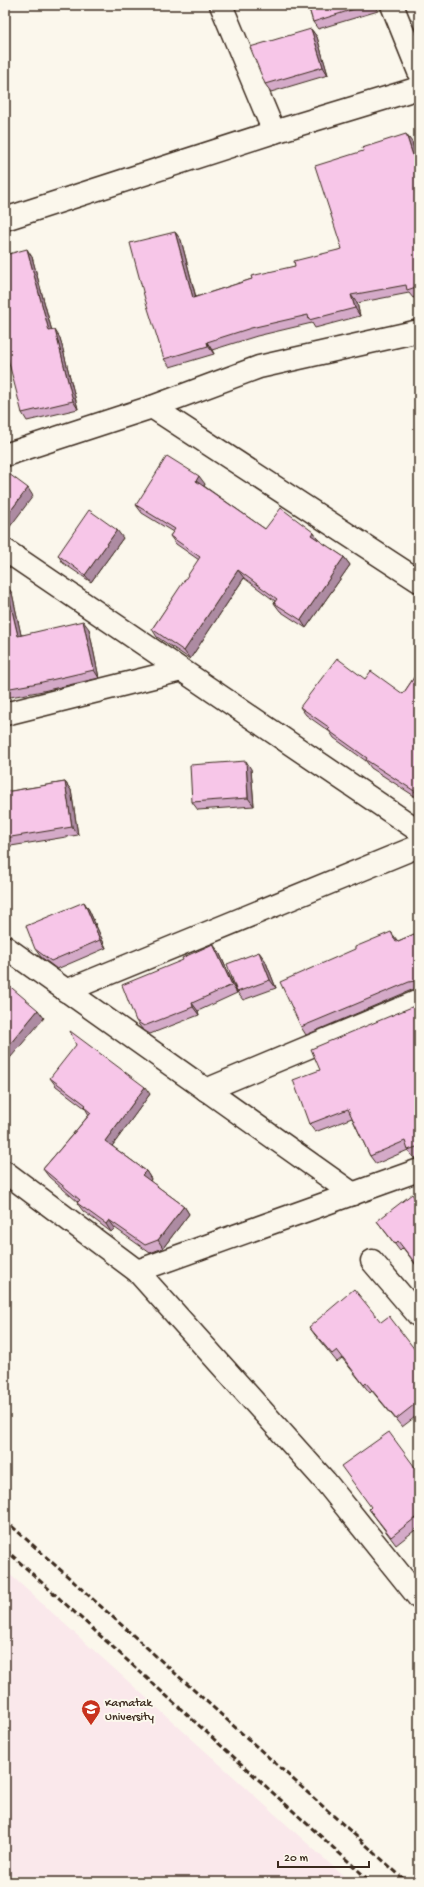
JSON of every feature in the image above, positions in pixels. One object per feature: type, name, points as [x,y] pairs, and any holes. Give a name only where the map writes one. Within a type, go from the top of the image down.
[{"type":"street","points":[[221,5],[274,132]]},
{"type":"street","points":[[392,5],[419,72]]},
{"type":"street","points":[[5,219],[274,132],[419,88]]},
{"type":"street","points":[[5,455],[152,406],[259,367],[419,331]]},
{"type":"street","points":[[152,406],[419,581]]},
{"type":"street","points":[[5,550],[419,831]]},
{"type":"street","points":[[5,714],[181,670]]},
{"type":"street","points":[[66,991],[419,846]]},
{"type":"street","points":[[5,947],[353,1194]]},
{"type":"street","points":[[206,1090],[419,1001]]},
{"type":"street","points":[[137,1271],[419,1170]]},
{"type":"street","points":[[5,1172],[137,1271],[325,1481],[419,1598]]},
{"type":"street","points":[[372,1261],[419,1316]]},
{"type":"shaded area","name":"Karnatak University","points":[[5,1570],[350,1882],[5,1882]]},
{"type":"building","points":[[308,5],[367,5],[313,22]]},
{"type":"building","points":[[311,29],[323,67],[265,84],[250,47]]},
{"type":"building","points":[[406,134],[419,174],[419,286],[407,290],[406,285],[351,295],[355,308],[309,320],[308,315],[251,328],[207,342],[208,346],[164,359],[145,299],[130,243],[175,232],[193,298],[252,279],[251,276],[295,266],[294,261],[342,249],[315,166],[363,151],[362,148]]},
{"type":"building","points":[[27,249],[49,331],[55,330],[73,401],[22,413],[5,348],[5,255]]},
{"type":"building","points":[[167,456],[199,476],[196,481],[265,529],[281,508],[313,532],[311,535],[344,557],[301,620],[274,603],[277,599],[238,570],[184,651],[152,629],[200,557],[170,536],[175,529],[136,505]]},
{"type":"building","points":[[5,471],[28,488],[5,518]]},
{"type":"building","points":[[89,510],[117,530],[85,575],[58,555]]},
{"type":"building","points":[[5,585],[18,636],[83,621],[94,670],[5,689]]},
{"type":"building","points":[[337,658],[365,679],[371,671],[403,694],[419,670],[419,794],[366,760],[367,758],[328,730],[330,728],[300,707]]},
{"type":"building","points":[[246,761],[248,798],[192,802],[190,765]]},
{"type":"building","points":[[65,782],[72,827],[5,838],[5,792]]},
{"type":"building","points":[[84,902],[100,940],[51,961],[35,949],[26,926]]},
{"type":"building","points":[[391,932],[396,942],[419,932],[419,982],[409,982],[301,1027],[280,982]]},
{"type":"building","points":[[213,944],[232,985],[192,1003],[193,1007],[144,1026],[136,1021],[122,985],[183,960],[182,958]]},
{"type":"building","points":[[259,952],[270,980],[237,992],[227,964]]},
{"type":"building","points":[[6,983],[38,1010],[5,1050],[5,985]]},
{"type":"building","points":[[419,1004],[419,1146],[408,1150],[405,1141],[370,1156],[348,1109],[309,1124],[293,1080],[320,1070],[311,1049]]},
{"type":"building","points":[[70,1031],[145,1087],[105,1141],[146,1171],[142,1175],[184,1206],[158,1240],[145,1245],[109,1220],[106,1224],[77,1203],[80,1200],[43,1169],[91,1113],[84,1107],[86,1105],[50,1078],[76,1045]]},
{"type":"building","points":[[412,1194],[417,1201],[419,1200],[419,1268],[398,1241],[395,1244],[377,1221]]},
{"type":"building","points":[[354,1289],[381,1322],[389,1316],[419,1355],[419,1401],[396,1419],[366,1383],[364,1385],[337,1350],[332,1354],[309,1327]]},
{"type":"building","points":[[389,1432],[417,1470],[419,1468],[419,1515],[391,1537],[369,1509],[371,1507],[341,1466]]},
{"type":"railway","points":[[5,1520],[407,1882]]},
{"type":"railway","points":[[5,1549],[371,1882]]},
{"type":"place","name":"Karnatak University","points":[[91,1726]]}]
